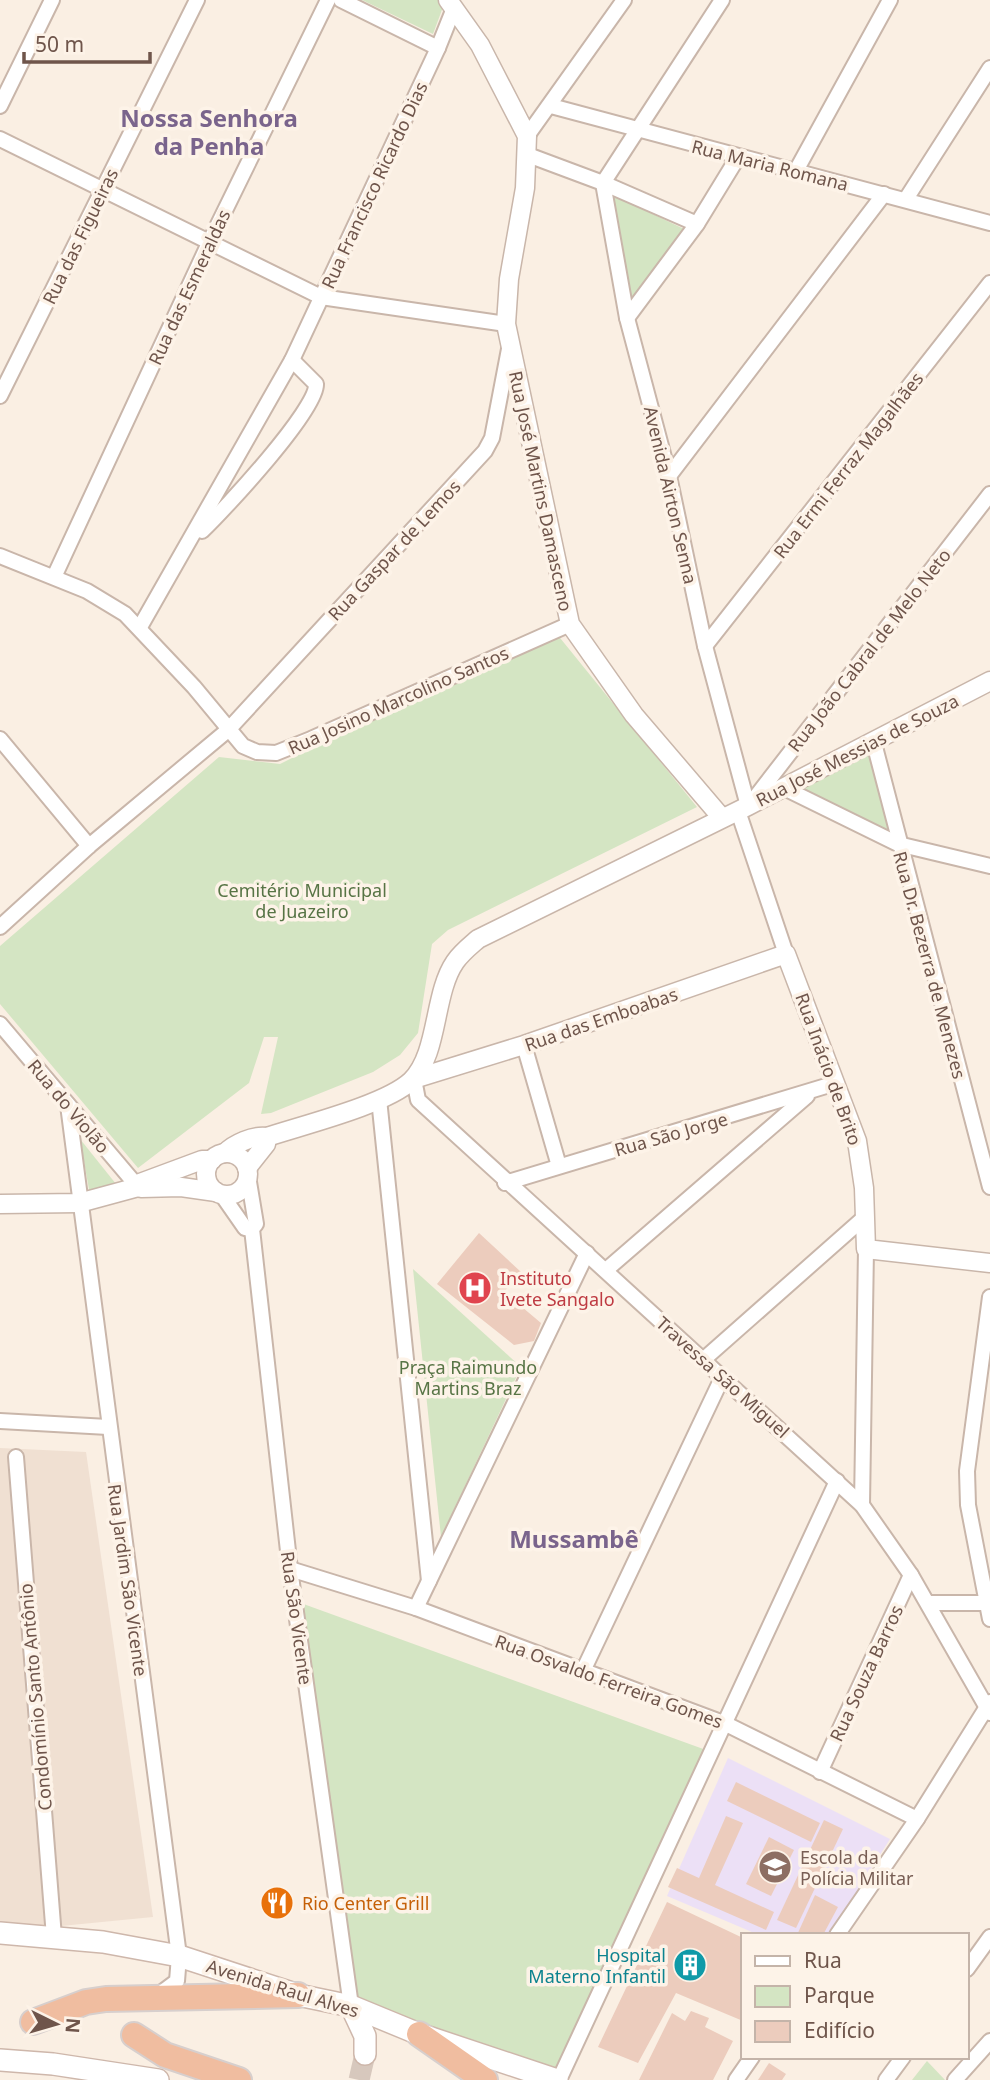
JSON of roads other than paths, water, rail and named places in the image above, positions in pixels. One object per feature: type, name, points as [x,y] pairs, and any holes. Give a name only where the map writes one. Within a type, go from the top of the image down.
[{"type":"highway","points":[[33,2022],[86,2002],[156,1997],[298,1995]]},
{"type":"highway","points":[[419,2034],[485,2080]]},
{"type":"highway","points":[[134,2035],[165,2055],[239,2080]]},
{"type":"main road","name":"Avenida Raul Alves","points":[[0,1933],[54,1937],[178,1956],[298,1995],[351,2006],[419,2034],[558,2080]]},
{"type":"main road","points":[[351,2006],[365,2036],[365,2054]]},
{"type":"main road","points":[[0,2060],[54,2064],[158,2080]]},
{"type":"street","points":[[0,106],[52,0]]},
{"type":"street","name":"Rua das Figueiras","points":[[0,396],[197,0]]},
{"type":"street","name":"Rua das Esmeraldas","points":[[54,577],[210,241],[328,0]]},
{"type":"street","points":[[341,0],[438,48]]},
{"type":"street","points":[[451,4],[480,45],[527,136],[551,106],[624,0]]},
{"type":"street","points":[[603,183],[722,0]]},
{"type":"street","points":[[797,169],[890,0]]},
{"type":"street","name":"Rua Francisco Ricardo Dias","points":[[140,627],[292,360],[438,48],[451,4]]},
{"type":"street","points":[[906,199],[990,68]]},
{"type":"street","name":"Rua Maria Romana","points":[[551,106],[635,131],[797,169],[990,223]]},
{"type":"street","name":"Rua José Martins Damasceno","points":[[527,136],[528,155],[509,279],[506,324],[570,624],[634,715],[736,812]]},
{"type":"street","points":[[2,144],[103,188],[321,297],[506,324]]},
{"type":"street","points":[[528,155],[603,183],[697,224]]},
{"type":"street","points":[[628,318],[697,224],[738,157]]},
{"type":"street","name":"Avenida Airton Senna","points":[[603,183],[628,318],[669,476],[705,646],[736,812]]},
{"type":"street","points":[[669,476],[884,194]]},
{"type":"street","name":"Rua Ermi Ferraz Magalhães","points":[[705,646],[990,284]]},
{"type":"street","name":"Rua Gaspar de Lemos","points":[[0,927],[89,846],[228,730],[489,445],[510,344]]},
{"type":"street","name":"Rua Francisco Ricardo Dias","points":[[191,541],[250,480],[312,401],[316,384],[292,360]]},
{"type":"street","name":"Rua João Cabral de Melo Neto","points":[[736,812],[990,494]]},
{"type":"street","name":"Rua Josino Marcolino Santos","points":[[0,556],[54,577],[112,605],[140,627],[243,746],[257,752],[276,753],[570,624]]},
{"type":"street","name":"Rua José Messias de Souza","points":[[414,1079],[428,1048],[454,962],[478,939],[874,743],[990,681]]},
{"type":"street","points":[[0,739],[89,846]]},
{"type":"street","name":"Rua Dr. Bezerra de Menezes","points":[[874,743],[898,844],[990,1187]]},
{"type":"street","points":[[784,788],[898,844],[990,866]]},
{"type":"street","name":"Rua Inácio de Brito","points":[[736,812],[857,1141],[866,1216],[862,1505]]},
{"type":"street","name":"Rua das Emboabas","points":[[267,1137],[379,1099],[414,1079],[524,1045],[786,954]]},
{"type":"street","name":"Rua do Violão","points":[[0,1024],[138,1187]]},
{"type":"street","points":[[524,1045],[559,1166]]},
{"type":"street","name":"Travessa São Miguel","points":[[414,1079],[418,1100],[505,1183],[606,1269],[862,1505],[911,1574],[989,1707]]},
{"type":"street","name":"Rua São Jorge","points":[[505,1183],[811,1093],[836,1083]]},
{"type":"street","points":[[606,1269],[811,1093]]},
{"type":"street","points":[[379,1099],[429,1581]]},
{"type":"street","name":"Rua Jardim São Vicente","points":[[68,1105],[107,1427],[178,1956]]},
{"type":"street","points":[[0,1204],[79,1203],[138,1187],[181,1187],[219,1194],[237,1194],[266,1144],[267,1137],[262,1136],[232,1147],[218,1157],[207,1180],[219,1194],[245,1228],[252,1229]]},
{"type":"street","points":[[138,1187],[140,1183],[202,1160],[218,1157],[239,1157],[248,1172]]},
{"type":"street","name":"Rua São Vicente","points":[[248,1172],[252,1183],[256,1224],[252,1229],[290,1569],[351,2006]]},
{"type":"street","points":[[703,1360],[866,1216]]},
{"type":"street","points":[[866,1249],[990,1263]]},
{"type":"street","points":[[416,1608],[587,1254]]},
{"type":"street","points":[[990,1297],[967,1471],[968,1505],[990,1619]]},
{"type":"street","points":[[583,1671],[722,1378]]},
{"type":"street","points":[[0,1421],[107,1427]]},
{"type":"street","name":"Condomínio Santo Antônio","points":[[16,1457],[54,1937]]},
{"type":"street","points":[[558,2080],[837,1481]]},
{"type":"street","name":"Rua Osvaldo Ferreira Gomes","points":[[290,1569],[416,1608],[726,1724],[917,1819]]},
{"type":"street","name":"Rua Souza Barros","points":[[820,1772],[911,1574]]},
{"type":"street","points":[[928,1603],[988,1602]]},
{"type":"street","points":[[837,1933],[917,1819],[989,1707]]},
{"type":"street","points":[[969,1966],[990,1937]]},
{"type":"street","points":[[156,1997],[177,1981],[178,1956]]},
{"type":"street","points":[[955,2080],[990,2041]]},
{"type":"street","points":[[736,2080],[751,2059]]},
{"type":"street","points":[[886,2080],[902,2059]]},
{"type":"tunnel","points":[[359,2080],[365,2054]]},
{"type":"place","name":"Instituto Ivete Sangalo","points":[[475,1288]]},
{"type":"place","name":"Escola da Polícia Militar","points":[[775,1867]]},
{"type":"place","name":"Rio Center Grill","points":[[277,1903]]},
{"type":"place","name":"Hospital Materno Infantil","points":[[690,1965]]},
{"type":"district","name":"Nossa Senhora da Penha","points":[[209,131]]},
{"type":"district","name":"Mussambê","points":[[574,1538]]},
{"type":"park label","name":"Cemitério Municipal de Juazeiro","points":[[302,900]]},
{"type":"park label","name":"Praça Raimundo Martins Braz","points":[[468,1377]]}]
